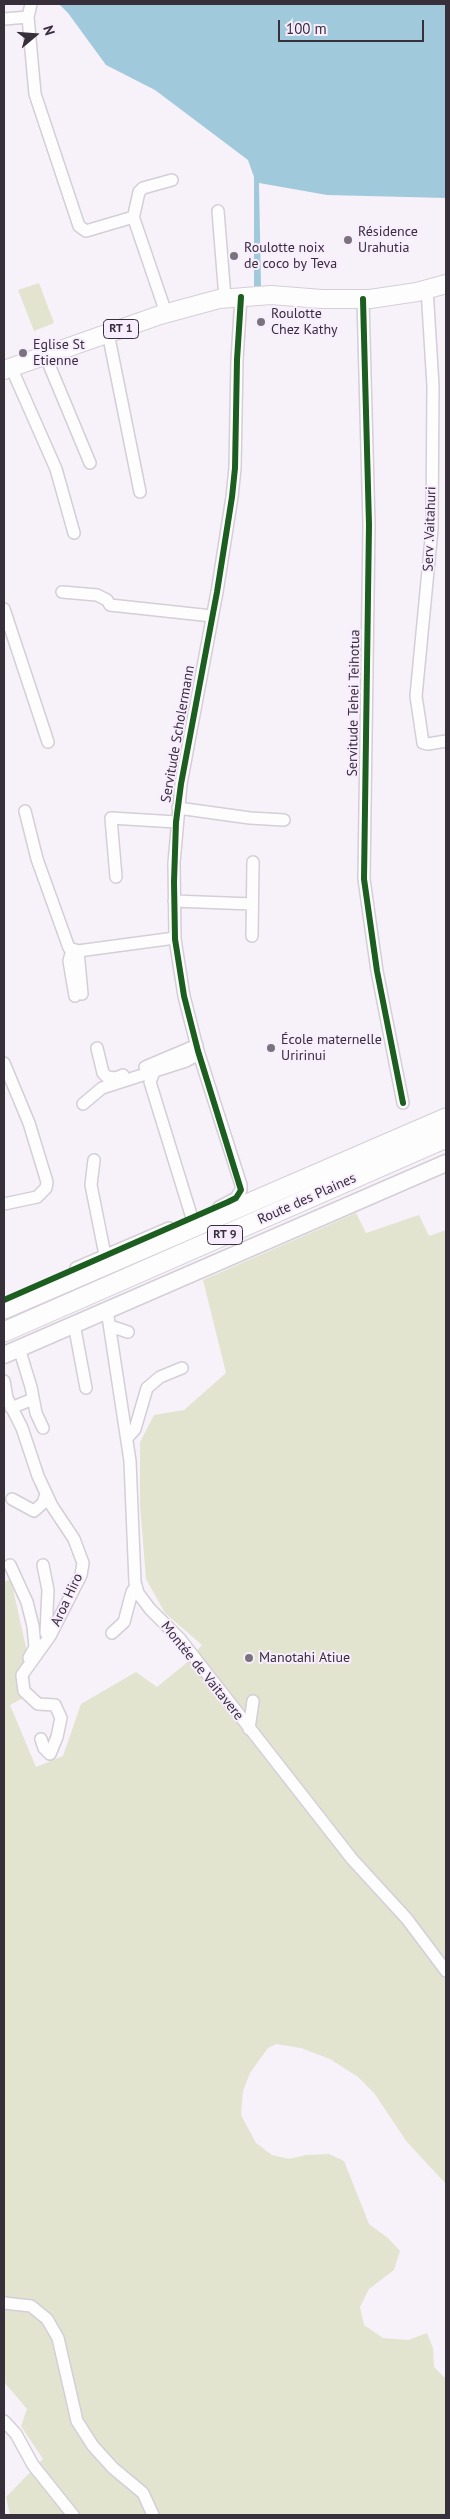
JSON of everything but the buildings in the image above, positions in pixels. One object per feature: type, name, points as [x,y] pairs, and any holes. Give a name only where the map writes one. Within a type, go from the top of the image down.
[{"type":"highway","name":"Route des Plaines","points":[[4,1309],[446,1118]]},
{"type":"highway","name":"Route des Plaines","points":[[4,1332],[446,1138]]},
{"type":"main road","name":"RT 1","points":[[7,369],[196,304],[233,297],[271,295],[363,299],[394,297],[446,284]]},
{"type":"main road","name":"Route des Plaines","points":[[11,1351],[446,1163]]},
{"type":"street","points":[[32,4],[28,18],[35,94],[78,226],[86,232],[133,218]]},
{"type":"street","points":[[4,19],[28,18]]},
{"type":"street","points":[[166,313],[133,218],[139,192],[143,188],[172,180]]},
{"type":"street","name":"Servitude Scholermann","points":[[192,1218],[228,1202],[239,1194],[241,1185],[198,1050],[184,996],[175,938],[174,901],[176,822],[212,616],[235,468],[237,360],[233,297],[218,211]]},
{"type":"street","name":"Serv .Vaitahuri","points":[[427,289],[433,386],[433,505],[428,591],[416,696],[423,743],[446,741]]},
{"type":"street","name":"Servitude Tehei Teihotua","points":[[363,299],[369,516],[364,880],[379,980],[403,1103]]},
{"type":"street","points":[[108,333],[140,492]]},
{"type":"street","points":[[45,355],[90,463]]},
{"type":"street","points":[[7,369],[56,469],[74,533]]},
{"type":"street","points":[[62,592],[97,595],[107,600],[110,605],[212,616]]},
{"type":"street","points":[[4,609],[48,742]]},
{"type":"street","points":[[178,808],[250,818],[284,820]]},
{"type":"street","points":[[25,811],[36,859],[75,950]]},
{"type":"street","points":[[116,877],[111,818],[176,822]]},
{"type":"street","points":[[252,936],[253,862]]},
{"type":"street","points":[[174,901],[252,904]]},
{"type":"street","points":[[75,950],[175,938]]},
{"type":"street","points":[[75,950],[69,961],[78,995]]},
{"type":"street","points":[[97,1048],[103,1073],[109,1078],[132,1072],[185,1052],[198,1050]]},
{"type":"street","points":[[83,1104],[102,1088],[194,1058],[198,1050]]},
{"type":"street","points":[[4,1064],[29,1123],[47,1182],[46,1188],[37,1197],[4,1204]]},
{"type":"street","points":[[4,1300],[192,1218],[150,1082],[154,1072]]},
{"type":"street","points":[[94,1160],[91,1185],[105,1255]]},
{"type":"street","points":[[107,1310],[130,1461],[136,1586],[132,1592],[124,1622],[112,1633]]},
{"type":"street","points":[[74,1324],[86,1388]]},
{"type":"street","points":[[110,1326],[128,1332]]},
{"type":"street","points":[[11,1351],[33,1399],[36,1413],[43,1428]]},
{"type":"street","points":[[127,1438],[135,1429],[147,1388],[160,1377],[182,1368]]},
{"type":"street","name":"Aroa Hiro","points":[[4,1381],[11,1408],[22,1428],[38,1476],[46,1494],[74,1539],[82,1563],[81,1575],[50,1636],[22,1675],[24,1691]]},
{"type":"street","points":[[11,1408],[33,1399]]},
{"type":"street","points":[[12,1499],[34,1511],[43,1503],[46,1494]]},
{"type":"street","points":[[10,1565],[27,1602],[36,1647],[17,1679],[24,1691],[38,1704],[55,1705],[60,1718],[57,1737],[50,1754],[44,1748],[41,1739]]},
{"type":"street","points":[[43,1565],[48,1590],[46,1633],[50,1636]]},
{"type":"street","name":"Montée de Vaitavere","points":[[136,1586],[140,1596],[180,1639],[352,1859],[407,1919],[446,1971]]},
{"type":"street","points":[[249,1729],[253,1701]]},
{"type":"street","points":[[4,2303],[31,2306],[47,2319],[59,2342],[77,2421],[93,2446],[113,2468],[143,2493],[153,2515]]},
{"type":"street","points":[[4,2420],[16,2434],[33,2465],[73,2515]]},
{"type":"green space","points":[[39,283],[54,323],[34,331],[18,290]]},
{"type":"green space","points":[[356,1213],[366,1233],[419,1215],[429,1236],[446,1230],[446,2184],[407,2142],[374,2093],[358,2077],[330,2059],[301,2048],[276,2044],[268,2048],[250,2073],[243,2091],[241,2115],[256,2143],[272,2155],[289,2159],[306,2155],[329,2154],[344,2161],[369,2224],[388,2238],[400,2251],[394,2270],[369,2289],[360,2307],[364,2325],[383,2338],[408,2340],[427,2333],[433,2348],[434,2367],[446,2379],[446,2515],[10,2515],[6,2497],[43,2459],[21,2426],[27,2409],[4,2382],[4,1581],[11,1580],[28,1656],[31,1694],[10,1705],[36,1767],[63,1756],[81,1704],[136,1672],[157,1687],[184,1665],[202,1645],[165,1613],[146,1579],[140,1505],[140,1442],[154,1415],[184,1410],[226,1373],[203,1280]]},
{"type":"water","points":[[59,4],[446,4],[446,198],[327,195],[259,183],[261,286],[254,286],[254,177],[248,160],[155,90],[106,65],[68,13]]},
{"type":"cycle path","points":[[4,1300],[228,1202],[236,1198],[241,1190],[198,1051],[184,996],[175,939],[174,882],[176,822],[181,784],[217,592],[232,497],[235,468],[237,360],[241,297]]},
{"type":"cycle path","points":[[363,299],[369,525],[364,879],[377,971],[403,1103]]},
{"type":"place","name":"Résidence Urahutia","points":[[348,240]]},
{"type":"place","name":"Roulotte noix de coco by Teva","points":[[234,256]]},
{"type":"place","name":"Roulotte Chez Kathy","points":[[261,322]]},
{"type":"place","name":"Eglise St Etienne","points":[[23,353]]},
{"type":"place","name":"École maternelle Uririnui","points":[[271,1048]]},
{"type":"place","name":"Manotahi Atiue","points":[[249,1658]]}]
